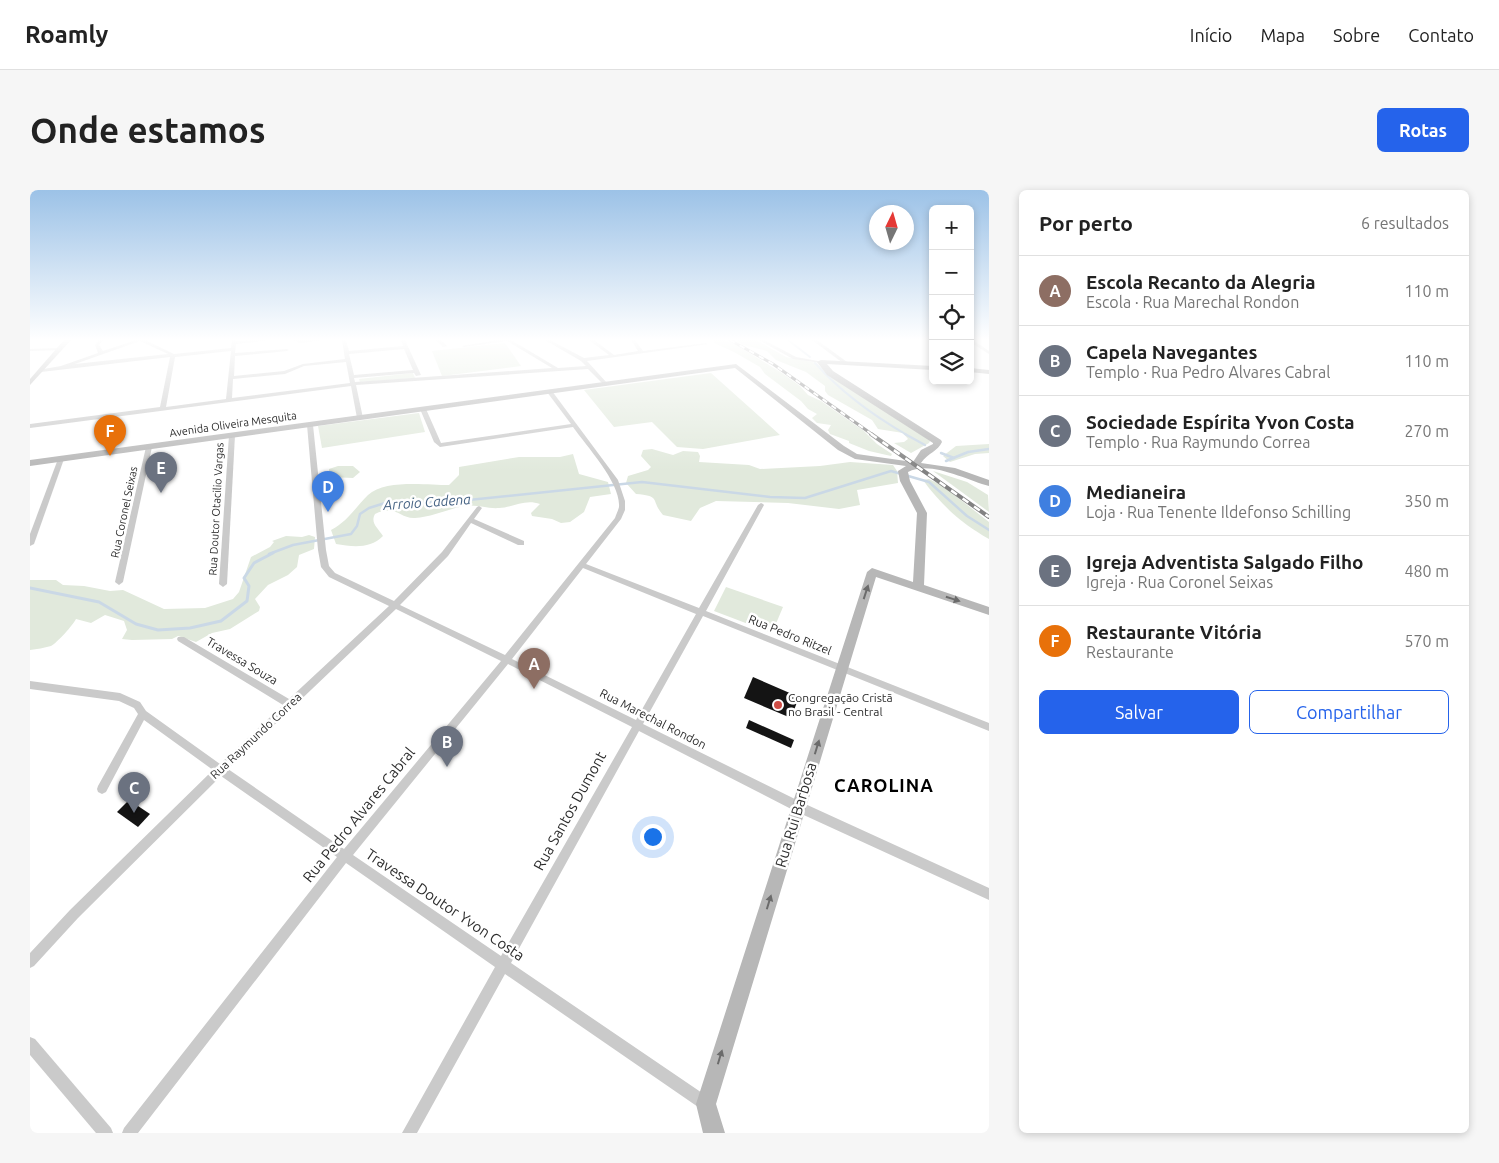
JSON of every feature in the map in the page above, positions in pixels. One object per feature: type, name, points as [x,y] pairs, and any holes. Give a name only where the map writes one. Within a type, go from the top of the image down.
[{"type":"street","points":[[162,408],[167,384]]},
{"type":"street","points":[[229,400],[230,384]]},
{"type":"street","points":[[30,426],[354,384]]},
{"type":"street","points":[[354,384],[360,418]]},
{"type":"street","name":"Avenida Oliveira Mesquita","points":[[30,463],[605,384]]},
{"type":"street","name":"Avenida Oliveira Mesquita","points":[[759,384],[841,448],[855,456],[916,464]]},
{"type":"street","points":[[849,384],[938,442],[936,446],[924,452],[916,464],[903,471],[905,480],[922,513],[918,588],[989,611]]},
{"type":"street","points":[[423,409],[440,445],[575,425],[550,392]]},
{"type":"street","name":"Rua Marechal Rondon","points":[[310,425],[322,550],[325,567],[332,575],[507,659],[799,807],[989,894]]},
{"type":"street","name":"Rua Pedro Alvares Cabral","points":[[129,1133],[346,856],[507,659],[618,519],[622,510],[620,490],[615,480],[575,425]]},
{"type":"street","name":"Rua Doutor Otacilio Vargas","points":[[224,584],[232,435]]},
{"type":"street","name":"Rua Coronel Seixas","points":[[119,582],[149,447]]},
{"type":"street","points":[[30,544],[61,459]]},
{"type":"street","points":[[916,464],[952,470],[989,483]]},
{"type":"street","name":"Rua Santos Dumont","points":[[409,1133],[761,505]]},
{"type":"street","name":"Rua Raymundo Correa","points":[[30,962],[74,914],[220,770],[394,606],[445,554],[480,508]]},
{"type":"street","points":[[470,520],[521,543]]},
{"type":"street","name":"Rua Pedro Ritzel","points":[[582,565],[989,728]]},
{"type":"street","name":"Rua Rui Barbosa","points":[[706,1104],[872,572],[918,588]]},
{"type":"street","name":"Travessa Souza","points":[[181,639],[290,704]]},
{"type":"street","name":"Travessa Doutor Yvon Costa","points":[[30,685],[120,697],[137,705],[143,714],[220,770],[706,1104]]},
{"type":"street","points":[[102,789],[143,714]]},
{"type":"street","points":[[30,1044],[106,1133]]},
{"type":"street","points":[[706,1104],[714,1133]]},
{"type":"shaded area","points":[[629,384],[723,384],[780,435],[703,449],[677,447],[652,422],[614,427],[584,390]]},
{"type":"shaded area","points":[[778,384],[797,384],[808,395],[821,401],[864,431],[877,444],[892,454],[891,456],[869,451],[830,434],[828,430],[831,425],[817,423],[812,418],[817,414],[808,409],[801,401]]},
{"type":"shaded area","points":[[822,384],[842,384],[923,436],[930,441],[929,443],[911,453],[894,443],[904,442],[908,439],[903,433],[878,429],[872,420],[828,395],[825,391],[825,386]]},
{"type":"shaded area","points":[[419,413],[425,432],[322,448],[318,426]]},
{"type":"shaded area","points":[[989,444],[989,453],[975,454],[950,462],[943,456],[956,446]]},
{"type":"shaded area","points":[[652,449],[673,455],[683,451],[698,452],[700,456],[699,462],[749,465],[760,469],[820,466],[850,462],[893,465],[897,471],[898,483],[857,490],[860,505],[839,509],[788,503],[716,501],[700,508],[691,521],[663,515],[653,498],[636,494],[626,483],[628,476],[648,470],[651,467],[641,456],[643,450]]},
{"type":"shaded area","points":[[573,454],[579,474],[608,482],[611,494],[590,497],[584,512],[570,522],[561,523],[552,519],[532,516],[531,513],[540,504],[529,502],[499,508],[464,506],[415,518],[410,518],[393,511],[382,511],[375,514],[373,520],[383,536],[373,543],[361,546],[336,544],[331,530],[347,518],[375,490],[407,484],[449,485],[459,475],[459,467],[519,457],[560,457]]},
{"type":"shaded area","points":[[338,466],[353,466],[360,472],[353,478],[329,477],[329,469]]},
{"type":"shaded area","points":[[933,471],[967,482],[988,495],[989,512]]},
{"type":"shaded area","points":[[929,479],[943,486],[989,522],[989,539],[961,520],[937,498],[923,480]]},
{"type":"shaded area","points":[[309,535],[315,537],[314,549],[299,555],[297,567],[288,575],[268,585],[255,599],[260,607],[259,611],[230,629],[212,633],[196,642],[178,636],[172,639],[122,639],[127,630],[124,621],[105,615],[91,623],[76,619],[65,634],[54,644],[30,650],[30,580],[56,580],[63,585],[84,586],[110,591],[123,590],[164,609],[205,608],[233,599],[239,592],[251,557],[270,547],[274,542],[272,541],[286,536],[302,537]]},
{"type":"shaded area","points":[[726,587],[783,607],[772,633],[714,611]]},
{"type":"building","name":"Congregação Cristã no Brasil - Central","points":[[753,677],[799,697],[791,718],[744,698]]},
{"type":"building","points":[[749,720],[794,740],[791,748],[746,728]]},
{"type":"building","points":[[129,800],[150,814],[138,827],[117,812]]},
{"type":"waterway","points":[[836,384],[858,403],[907,435]]},
{"type":"waterway","points":[[905,434],[925,445]]},
{"type":"waterway","name":"Arroio Cadena","points":[[954,458],[968,452],[989,449]]},
{"type":"waterway","points":[[941,453],[954,458]]},
{"type":"waterway","name":"Arroio Cadena","points":[[946,461],[954,458]]},
{"type":"waterway","name":"Arroio Cadena","points":[[269,554],[293,545],[351,534],[357,526],[360,514],[369,508],[385,503],[449,502],[642,482],[770,497],[805,498],[891,471],[929,482],[967,516],[989,530]]},
{"type":"waterway","name":"Arroio Cadena","points":[[30,588],[99,602],[136,624],[158,630],[190,628],[221,621],[247,601],[249,586],[244,578],[254,563],[273,553]]},
{"type":"railway","points":[[801,384],[873,435]]},
{"type":"railway","points":[[871,434],[989,517]]},
{"type":"place","name":"Restaurante Vitória","points":[[110,456]]},
{"type":"place","name":"Igreja Adventista Salgado Filho","points":[[161,493]]},
{"type":"place","name":"Medianeira","points":[[328,512]]},
{"type":"place","name":"Escola Recanto da Alegria","points":[[534,689]]},
{"type":"place","name":"Congregação Cristã no Brasil - Central","points":[[778,705]]},
{"type":"place","name":"Capela Navegantes","points":[[447,767]]},
{"type":"place","name":"Sociedade Espírita Yvon Costa","points":[[134,813]]},
{"type":"district","name":"CAROLINA","points":[[884,786]]}]
